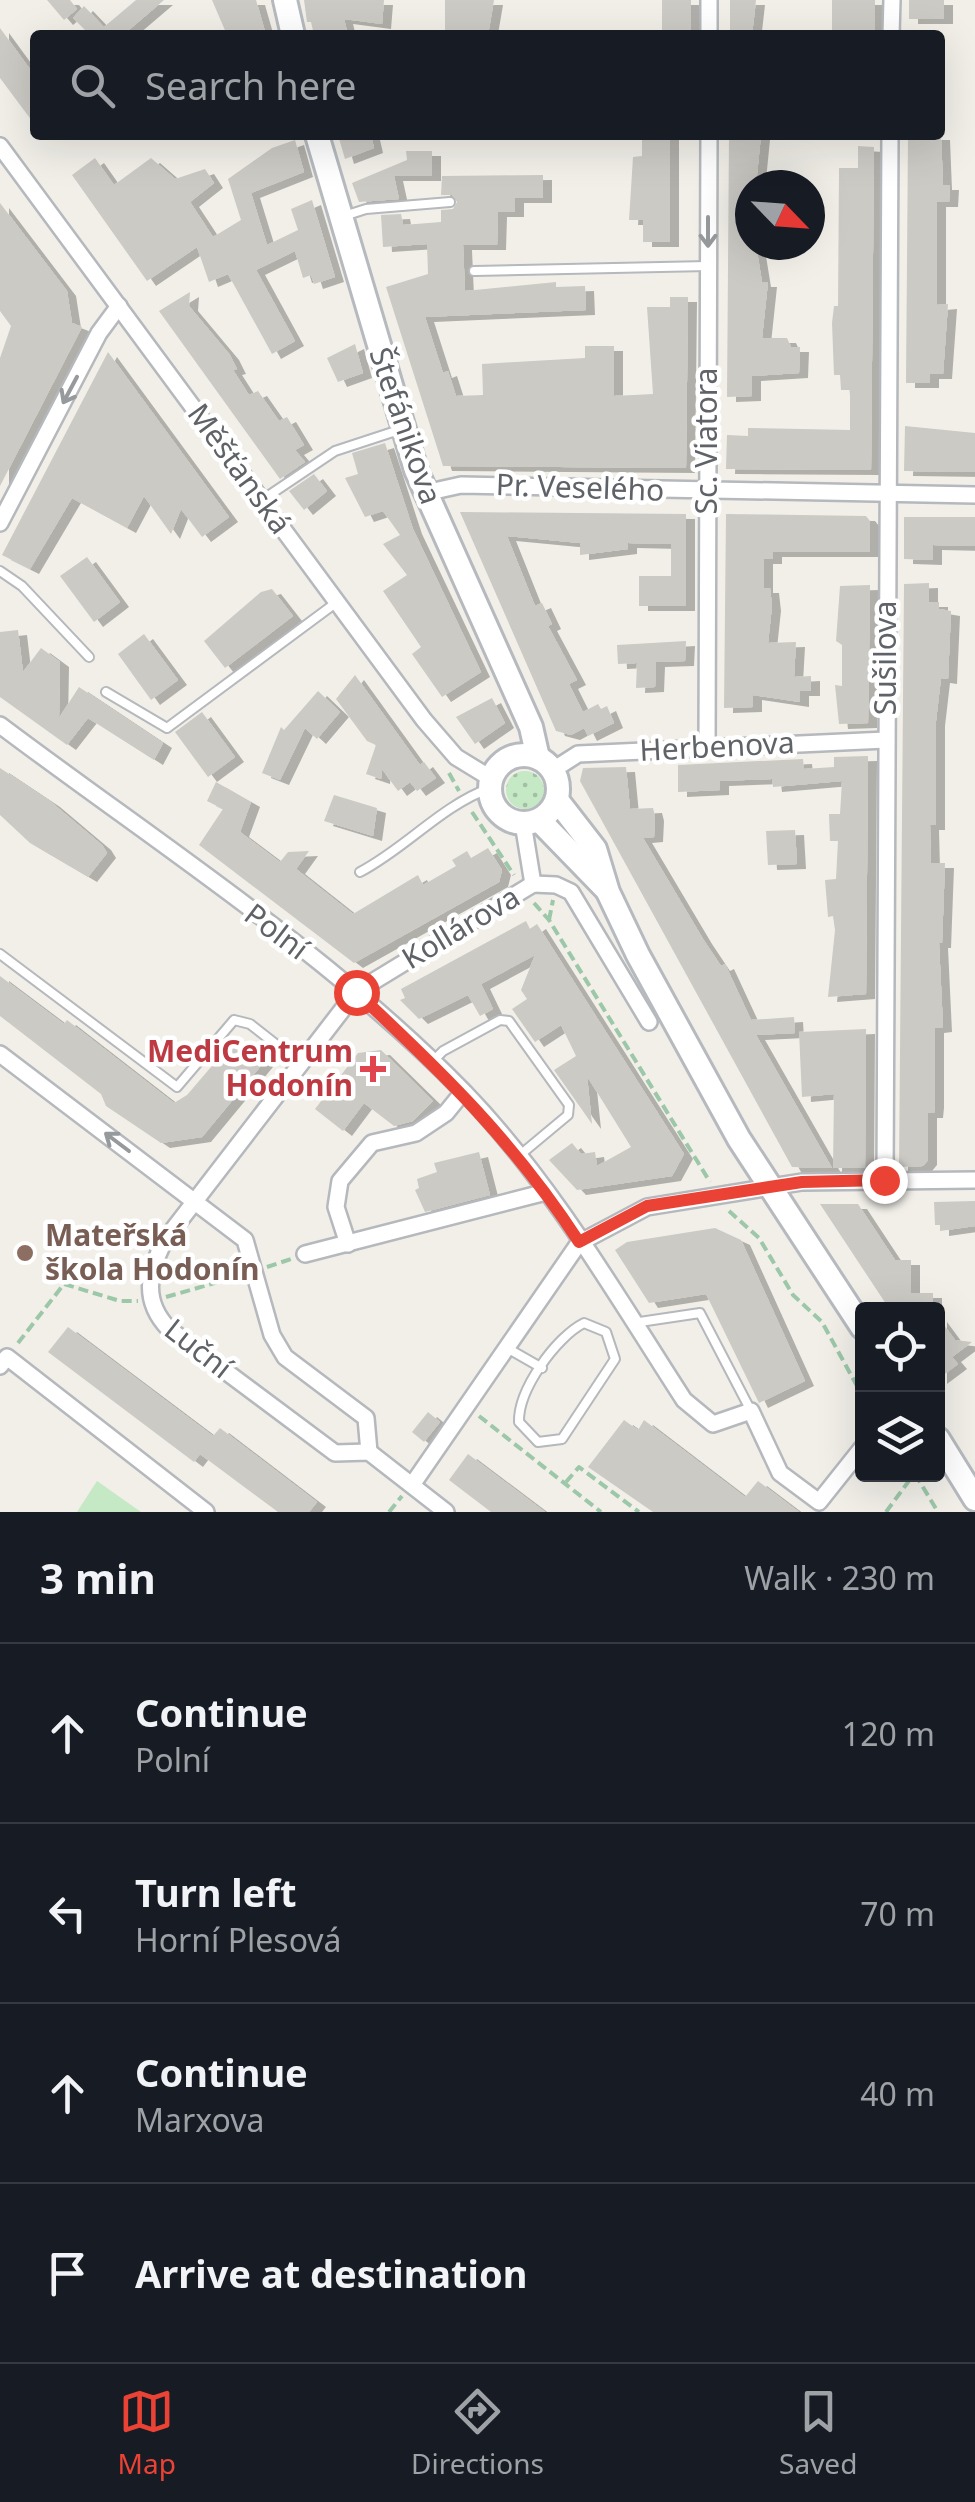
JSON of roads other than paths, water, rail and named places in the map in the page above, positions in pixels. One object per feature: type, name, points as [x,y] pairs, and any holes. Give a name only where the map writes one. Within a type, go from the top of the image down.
[{"type":"main road","points":[[285,0],[292,30]]},
{"type":"main road","name":"Štefánikova","points":[[318,140],[402,429],[426,493],[545,764]]},
{"type":"main road","points":[[520,708],[514,756],[491,783],[500,812],[531,822],[608,892]]},
{"type":"main road","points":[[514,756],[545,764],[557,800],[595,849],[608,892],[674,1022],[772,1190],[855,1316]]},
{"type":"main road","points":[[531,822],[557,800]]},
{"type":"main road","points":[[945,1448],[975,1476]]},
{"type":"main road","points":[[954,1459],[975,1499]]},
{"type":"street","points":[[709,0],[709,30]]},
{"type":"street","points":[[891,30],[892,0]]},
{"type":"street","name":"Sc. Viatora","points":[[707,747],[708,140]]},
{"type":"street","name":"Sušilova","points":[[884,1180],[890,140]]},
{"type":"street","name":"Měšťanská","points":[[0,146],[456,757],[491,783]]},
{"type":"street","points":[[0,522],[100,333],[119,306]]},
{"type":"street","name":"Pr. Veselého","points":[[426,493],[461,485],[975,495]]},
{"type":"street","name":"Polní","points":[[0,725],[356,992],[463,1092],[520,1155],[684,1400],[713,1424],[751,1411]]},
{"type":"street","name":"Herbenova","points":[[545,764],[578,754],[886,740]]},
{"type":"street","name":"Kollárova","points":[[195,1201],[356,992],[528,887],[531,822]]},
{"type":"street","points":[[528,887],[570,892],[649,1022]]},
{"type":"street","points":[[0,1054],[195,1201]]},
{"type":"street","points":[[348,1244],[336,1206],[340,1181],[348,1170],[372,1143],[416,1133],[446,1113],[463,1092]]},
{"type":"street","points":[[412,1485],[579,1242],[647,1206],[772,1190],[802,1182],[975,1180]]},
{"type":"street","points":[[305,1254],[546,1192]]},
{"type":"street","name":"Luční","points":[[369,1452],[366,1418],[285,1357],[272,1335],[245,1240],[195,1201],[152,1266],[155,1314],[335,1453],[369,1452],[446,1512]]},
{"type":"street","points":[[2,1358],[206,1512]]},
{"type":"street","points":[[751,1411],[780,1473],[818,1502],[855,1457]]},
{"type":"lane","points":[[340,217],[366,209],[450,202]]},
{"type":"lane","points":[[474,271],[708,266]]},
{"type":"lane","points":[[262,500],[335,451],[402,429]]},
{"type":"lane","points":[[0,571],[22,586],[89,658]]},
{"type":"lane","points":[[106,692],[167,728],[337,602]]},
{"type":"lane","points":[[360,872],[382,860],[463,798],[491,783]]},
{"type":"lane","points":[[0,954],[177,1087],[234,1020],[250,1024],[301,1064]]},
{"type":"lane","points":[[432,1062],[443,1051],[500,1020],[509,1021],[569,1105],[568,1115],[520,1155]]},
{"type":"lane","points":[[634,1323],[700,1313],[751,1411]]},
{"type":"lane","points":[[584,1323],[606,1332],[614,1348],[615,1359],[562,1440],[552,1443],[538,1442],[518,1422],[518,1406],[542,1368],[567,1331],[584,1323]]},
{"type":"lane","points":[[507,1348],[542,1368]]},
{"type":"place","name":"MediCentrum Hodonín","points":[[373,1069]]},
{"type":"place","name":"Mateřská škola Hodonín","points":[[25,1253]]}]
